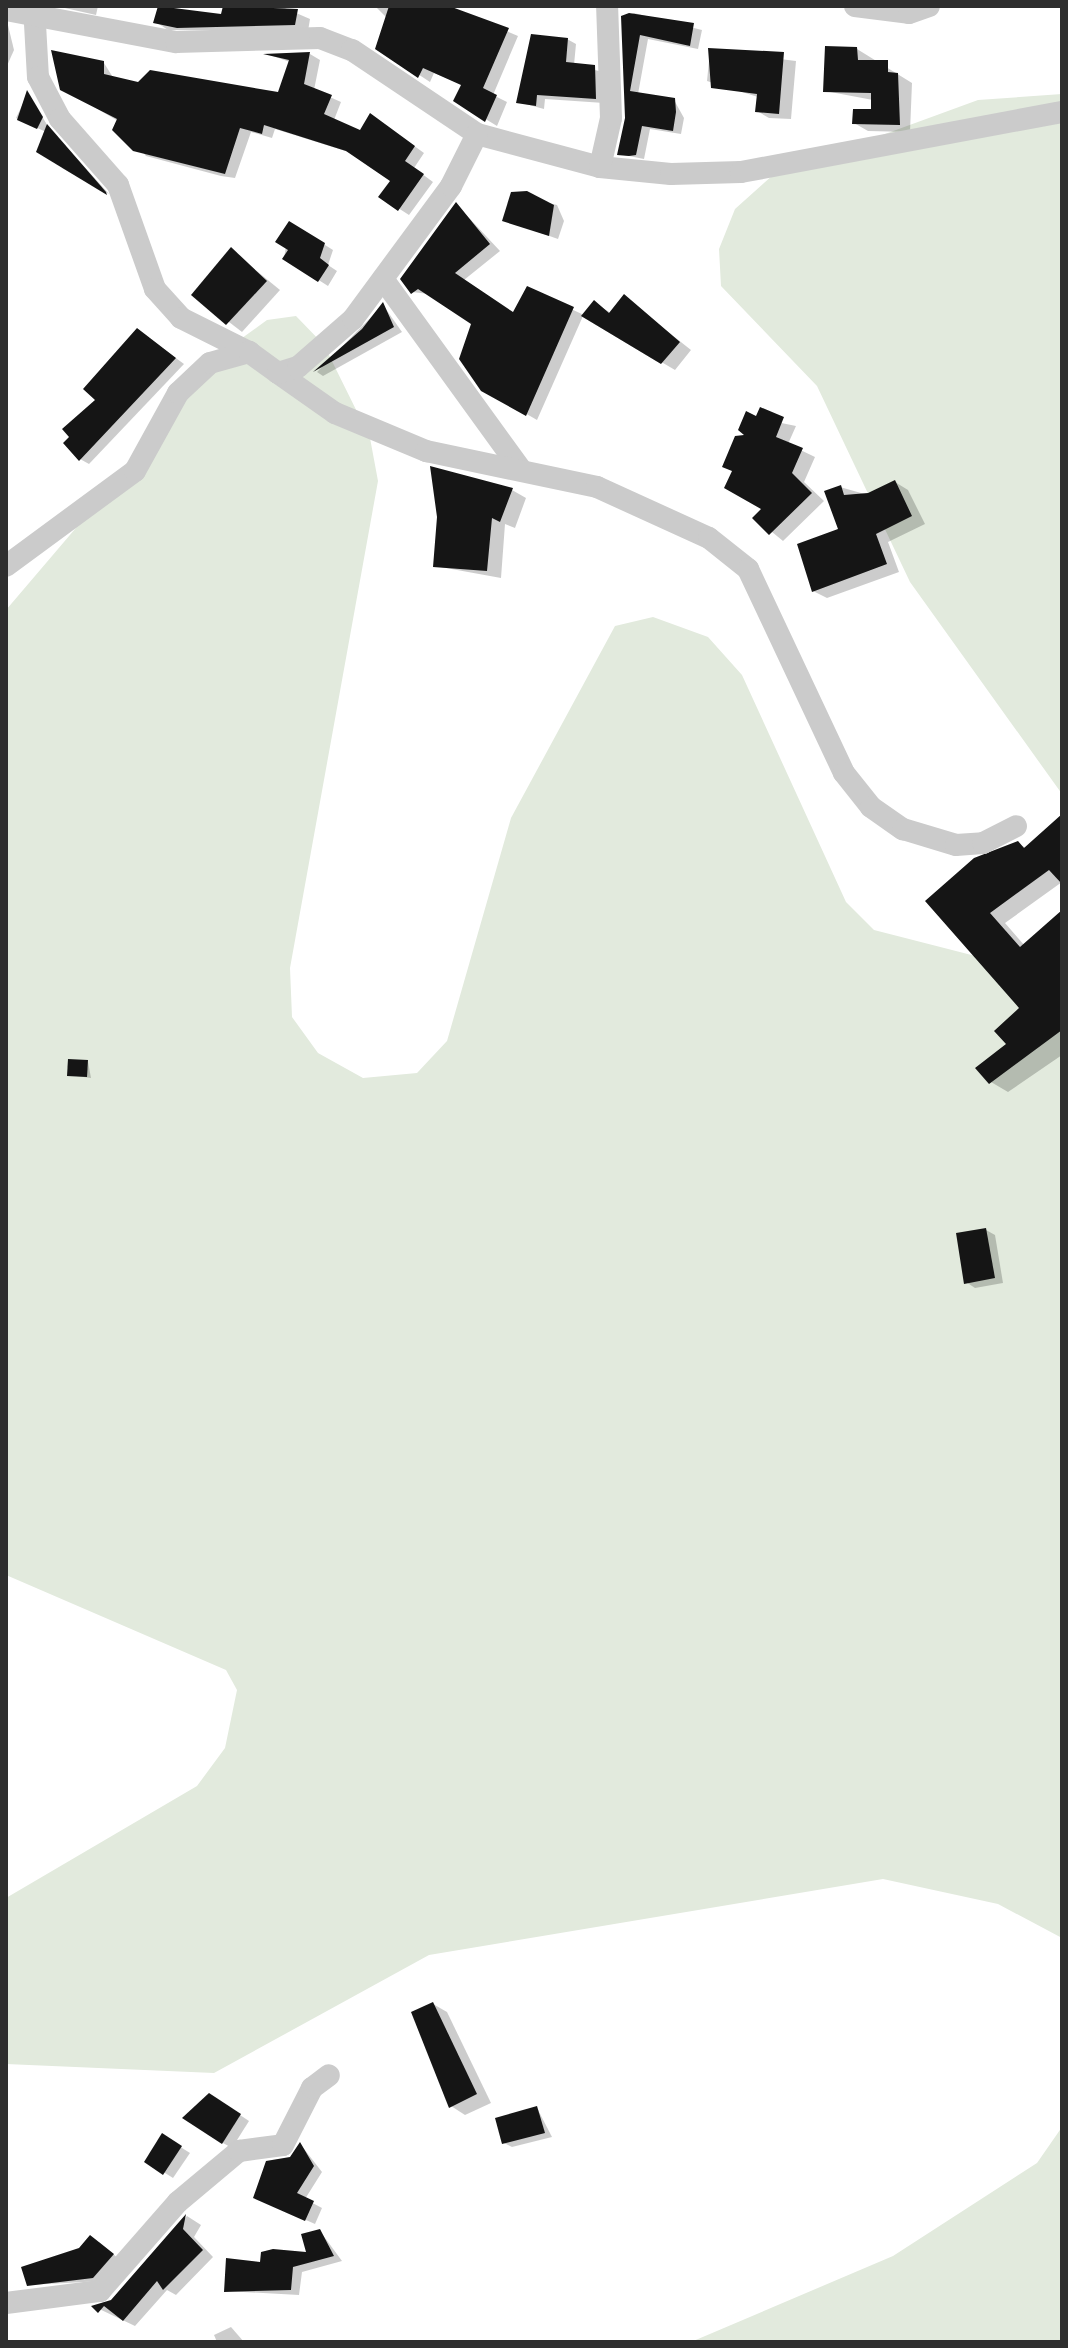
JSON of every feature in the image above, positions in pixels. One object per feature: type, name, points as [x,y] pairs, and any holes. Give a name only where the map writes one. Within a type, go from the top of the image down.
[{"type":"street","points":[[600,167],[611,118],[607,6]]},
{"type":"street","points":[[855,6],[909,13],[929,6]]},
{"type":"street","points":[[6,10],[34,11],[176,42],[320,38],[352,50],[477,134],[600,167],[741,172],[1062,112]]},
{"type":"street","points":[[34,11],[38,77],[60,119],[118,185],[155,289],[181,318],[249,352],[335,413],[426,451],[520,468],[659,514],[748,569],[844,773],[871,807],[903,829],[956,845],[983,843],[1016,826]]},
{"type":"street","points":[[278,373],[298,367],[353,319],[451,186],[477,134]]},
{"type":"street","points":[[383,279],[520,468]]},
{"type":"street","points":[[6,566],[135,471],[178,393],[210,363],[249,352]]},
{"type":"street","points":[[6,2303],[100,2291],[178,2202],[239,2151],[283,2145],[312,2088],[329,2075]]},
{"type":"shaded area","points":[[1062,94],[1062,794],[910,582],[817,386],[721,286],[719,249],[735,209],[773,175],[978,100]]},
{"type":"shaded area","points":[[296,316],[324,345],[370,438],[378,481],[290,968],[292,1017],[318,1053],[363,1078],[417,1073],[447,1041],[511,818],[615,626],[653,617],[708,637],[742,675],[846,902],[874,930],[991,960],[1062,950],[1062,1938],[998,1904],[883,1879],[429,1955],[214,2073],[6,2064],[6,1898],[197,1786],[225,1748],[237,1690],[226,1670],[6,1575],[6,610],[231,346],[267,320]]},
{"type":"shaded area","points":[[1062,2127],[1062,2342],[691,2342],[893,2256],[1037,2163]]},
{"type":"building","points":[[158,6],[221,14],[223,6],[298,9],[295,25],[177,28],[153,23]]},
{"type":"building","points":[[389,6],[449,6],[509,28],[483,88],[497,95],[485,122],[453,101],[461,85],[423,68],[418,78],[375,49]]},
{"type":"building","points":[[629,13],[694,23],[690,46],[640,35],[630,91],[675,98],[676,112],[673,131],[642,126],[636,155],[629,156],[617,155],[625,118],[621,16]]},
{"type":"building","points":[[531,34],[568,38],[566,62],[595,65],[596,99],[537,95],[536,106],[516,103]]},
{"type":"building","points":[[825,46],[857,47],[858,60],[888,60],[888,72],[898,73],[900,125],[852,124],[853,109],[871,109],[871,93],[823,92]]},
{"type":"building","points":[[708,48],[784,52],[779,114],[755,112],[757,94],[711,88]]},
{"type":"building","points":[[51,50],[104,61],[104,74],[138,82],[150,70],[278,92],[289,60],[263,54],[310,52],[304,84],[332,95],[324,114],[360,130],[370,113],[415,146],[405,161],[424,174],[398,211],[378,197],[390,181],[346,151],[264,125],[262,134],[240,128],[225,174],[133,151],[112,130],[117,119],[60,90]]},
{"type":"building","points":[[27,90],[43,117],[37,129],[17,120]]},
{"type":"building","points":[[47,124],[106,192],[107,195],[36,152]]},
{"type":"building","points":[[527,191],[554,205],[549,236],[502,221],[511,192]]},
{"type":"building","points":[[456,202],[490,244],[455,273],[513,312],[527,286],[574,307],[526,416],[481,391],[459,359],[471,324],[418,289],[411,294],[400,279]]},
{"type":"building","points":[[289,221],[325,243],[320,258],[329,265],[318,282],[282,259],[288,250],[275,242]]},
{"type":"building","points":[[231,247],[267,281],[226,325],[191,295]]},
{"type":"building","points":[[624,294],[680,342],[661,364],[581,316],[594,300],[609,313]]},
{"type":"building","points":[[383,302],[394,327],[313,372],[362,329]]},
{"type":"building","points":[[137,328],[176,358],[79,461],[63,443],[69,437],[62,429],[95,400],[83,389]]},
{"type":"building","points":[[760,407],[784,417],[776,437],[803,448],[792,473],[812,493],[769,535],[752,518],[761,509],[724,488],[732,471],[722,467],[735,436],[744,435],[738,430],[746,411],[756,416]]},
{"type":"building","points":[[430,466],[513,488],[500,522],[492,518],[487,571],[433,567],[437,517]]},
{"type":"building","points":[[895,480],[912,516],[876,534],[887,564],[812,592],[797,544],[838,529],[824,491],[841,485],[844,495],[868,493]]},
{"type":"building","points":[[1062,814],[1062,884],[1049,870],[990,913],[1020,947],[1062,910],[1062,1030],[989,1084],[975,1068],[1006,1044],[994,1031],[1019,1008],[925,901],[974,858],[1018,841],[1024,848]]},
{"type":"building","points":[[68,1059],[88,1060],[87,1077],[67,1076]]},
{"type":"building","points":[[986,1228],[995,1278],[964,1284],[956,1233]]},
{"type":"building","points":[[433,2002],[477,2094],[449,2108],[411,2012]]},
{"type":"building","points":[[209,2093],[241,2114],[222,2144],[182,2118]]},
{"type":"building","points":[[537,2106],[545,2133],[502,2144],[495,2118]]},
{"type":"building","points":[[162,2133],[182,2146],[163,2175],[144,2162]]},
{"type":"building","points":[[300,2142],[314,2166],[297,2193],[314,2201],[305,2221],[253,2198],[266,2161],[290,2157]]},
{"type":"building","points":[[186,2214],[183,2229],[203,2250],[163,2290],[157,2281],[123,2321],[104,2306],[98,2313],[91,2306],[111,2300]]},
{"type":"building","points":[[320,2229],[334,2256],[293,2267],[291,2290],[224,2292],[226,2258],[260,2262],[261,2252],[273,2249],[306,2252],[301,2234]]},
{"type":"building","points":[[90,2235],[114,2254],[93,2278],[27,2286],[21,2267],[79,2248]]}]
